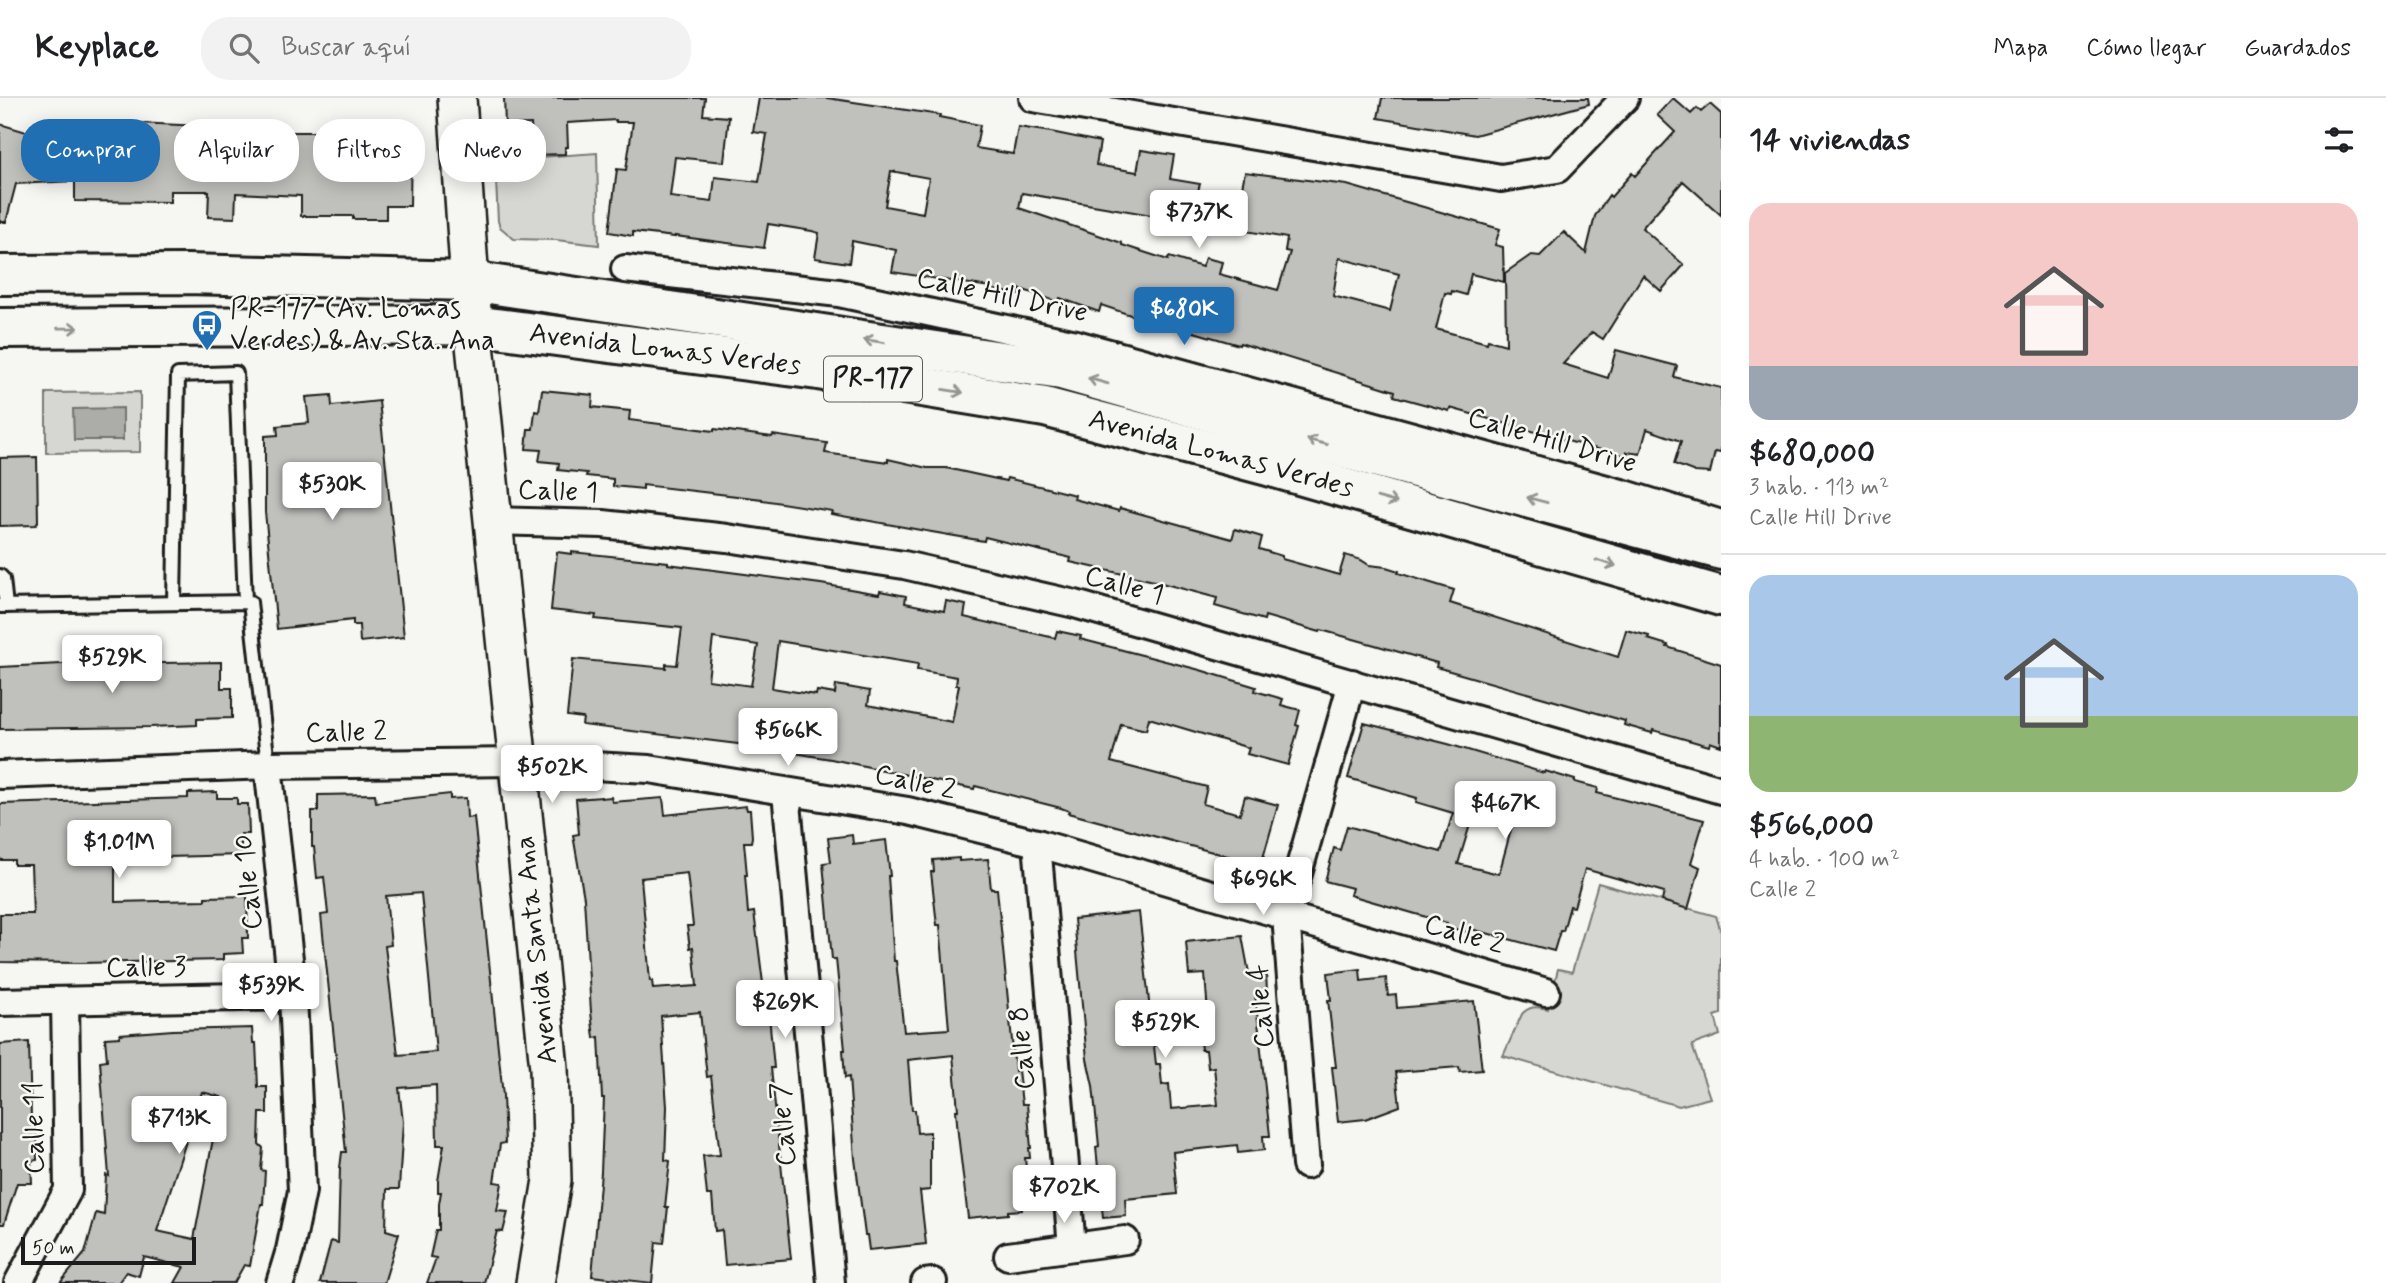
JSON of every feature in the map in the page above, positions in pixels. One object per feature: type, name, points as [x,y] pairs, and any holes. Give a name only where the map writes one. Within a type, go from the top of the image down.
[{"type":"highway","name":"Avenida Lomas Verdes","points":[[0,275],[187,274],[470,281],[1061,370],[1721,550]]},
{"type":"highway","name":"Avenida Lomas Verdes","points":[[0,328],[473,325],[818,370],[1045,407],[1268,466],[1721,596]]},
{"type":"street","name":"Avenida Santa Ana","points":[[457,98],[473,325],[550,1068],[552,1180],[535,1283]]},
{"type":"street","points":[[1033,98],[1501,178],[1557,169],[1625,98]]},
{"type":"street","name":"Calle Hill Drive","points":[[625,269],[839,293],[1076,344],[1625,494],[1721,524]]},
{"type":"street","name":"Calle 1","points":[[494,521],[603,524],[727,538],[904,565],[1075,604],[1721,790]]},
{"type":"street","name":"Calle 4","points":[[1306,1165],[1286,916],[1353,683]]},
{"type":"street","name":"Calle 2","points":[[0,775],[268,765],[519,762],[649,769],[908,811],[1037,843],[1546,992]]},
{"type":"street","name":"Calle 10","points":[[268,765],[293,996],[302,1191],[290,1250],[279,1283]]},
{"type":"street","name":"Calle 7","points":[[786,792],[831,1283]]},
{"type":"street","name":"Calle 8","points":[[1037,843],[1072,1247]]},
{"type":"street","name":"Calle 3","points":[[0,1002],[293,996]]},
{"type":"street","name":"Calle 11","points":[[18,1283],[68,1191],[65,1002]]},
{"type":"street","points":[[1008,1256],[1125,1240]]},
{"type":"street","points":[[925,1283],[933,1282]]},
{"type":"lane","points":[[174,603],[178,375],[236,373],[245,602]]},
{"type":"lane","points":[[0,576],[3,579],[3,606],[250,602],[268,765]]},
{"type":"shaded area","points":[[597,153],[599,245],[514,239],[500,227],[496,182],[546,182],[546,156]]},
{"type":"shaded area","points":[[140,392],[140,452],[46,453],[46,393]]},
{"type":"shaded area","points":[[123,408],[123,440],[74,440],[73,409]]},
{"type":"shaded area","points":[[1598,883],[1716,916],[1721,932],[1721,1014],[1715,1016],[1720,1035],[1692,1045],[1710,1098],[1679,1106],[1503,1056],[1522,1014],[1531,1008],[1548,1009],[1558,969],[1572,972]]},
{"type":"building","points":[[504,98],[705,98],[703,115],[729,117],[724,162],[675,157],[670,197],[712,202],[715,177],[759,182],[767,134],[753,132],[759,98],[827,98],[940,115],[939,117],[980,125],[976,148],[1013,154],[1018,127],[1051,132],[1100,142],[1096,165],[1137,172],[1141,150],[1174,155],[1170,179],[1200,184],[1198,191],[1240,198],[1245,172],[1347,185],[1500,229],[1495,245],[1503,247],[1504,282],[1471,274],[1466,295],[1452,291],[1451,294],[1445,293],[1436,329],[1487,343],[1488,340],[1506,345],[1505,273],[1531,255],[1540,256],[1564,232],[1586,253],[1595,216],[1609,195],[1611,197],[1632,173],[1635,176],[1675,132],[1657,115],[1673,98],[1691,114],[1697,108],[1701,112],[1710,104],[1721,114],[1721,215],[1683,181],[1642,228],[1684,265],[1661,291],[1643,275],[1603,339],[1592,332],[1563,364],[1608,378],[1616,350],[1677,366],[1674,377],[1721,388],[1721,453],[1715,452],[1710,473],[1695,472],[1674,464],[1681,441],[1647,429],[1640,454],[1627,452],[1626,456],[1589,447],[1450,408],[1449,411],[1394,396],[1395,391],[1240,343],[1239,345],[1173,326],[1172,329],[1101,305],[1099,312],[1060,298],[1058,302],[1021,289],[1020,295],[989,289],[990,287],[892,272],[896,250],[852,241],[849,263],[815,258],[819,233],[812,231],[768,224],[764,248],[675,236],[633,232],[633,236],[609,232],[617,169],[626,170],[633,122],[616,120],[567,123],[568,147],[565,147],[565,154],[546,155],[546,119],[505,119]],"holes":[[[891,171],[929,178],[923,213],[885,206]],[[1022,193],[1287,238],[1285,251],[1290,252],[1278,290],[1219,274],[1222,262],[1205,258],[1202,267],[1169,257],[1168,260],[1019,208]],[[1339,258],[1399,274],[1390,311],[1333,296]]]},
{"type":"building","points":[[1382,98],[1588,98],[1589,104],[1475,135],[1378,118]]},
{"type":"building","points":[[0,124],[21,130],[21,182],[55,182],[16,184],[6,222],[0,222]]},
{"type":"building","points":[[160,124],[174,125],[174,182],[299,182],[299,132],[313,132],[313,182],[410,182],[410,206],[386,206],[386,219],[301,216],[301,196],[236,193],[235,218],[208,217],[209,191],[170,191],[170,202],[75,201],[75,182],[160,182]]},
{"type":"building","points":[[542,390],[593,395],[592,407],[630,411],[629,420],[827,443],[825,453],[888,462],[888,459],[1006,481],[1007,478],[1075,495],[1074,499],[1119,511],[1120,508],[1232,539],[1235,529],[1262,537],[1259,549],[1282,556],[1282,559],[1339,575],[1345,555],[1369,565],[1386,567],[1454,590],[1450,603],[1618,657],[1626,630],[1649,636],[1648,639],[1668,645],[1667,647],[1721,664],[1721,746],[1710,742],[1709,746],[1653,730],[1652,733],[1624,725],[1625,721],[1436,667],[1437,663],[1321,630],[1320,632],[1265,616],[1264,620],[1215,606],[1217,598],[1070,562],[1071,558],[985,537],[984,541],[762,499],[643,485],[643,489],[613,486],[613,479],[558,470],[559,463],[539,461],[541,450],[526,449],[528,429],[533,429]]},
{"type":"building","points":[[331,395],[332,406],[379,401],[404,637],[360,642],[359,625],[353,625],[353,620],[277,629],[265,512],[265,436],[278,435],[277,426],[309,423],[306,397]]},
{"type":"building","points":[[37,457],[38,522],[36,525],[0,526],[0,458]]},
{"type":"building","points":[[557,552],[668,562],[879,594],[880,591],[906,596],[905,603],[944,611],[946,601],[966,605],[964,617],[1055,638],[1057,631],[1081,636],[1080,639],[1256,687],[1255,691],[1283,699],[1281,705],[1300,710],[1296,725],[1299,726],[1288,765],[1247,754],[1249,748],[1149,718],[1146,730],[1121,724],[1111,762],[1207,787],[1203,804],[1240,814],[1245,796],[1278,805],[1261,865],[975,786],[974,789],[831,759],[738,744],[582,725],[583,718],[567,716],[573,659],[666,668],[666,664],[677,665],[682,628],[595,619],[596,615],[551,610]],"holes":[[[713,638],[758,645],[751,686],[708,680]],[[778,641],[918,664],[917,670],[957,677],[956,685],[959,685],[952,722],[868,705],[870,691],[836,685],[835,694],[817,691],[816,695],[772,688]]]},
{"type":"building","points":[[103,662],[221,662],[221,688],[232,688],[232,718],[197,719],[197,725],[0,729],[0,667]]},
{"type":"building","points":[[1364,723],[1448,744],[1544,773],[1545,771],[1598,788],[1597,793],[1704,820],[1691,863],[1700,867],[1688,909],[1662,901],[1664,892],[1585,869],[1574,907],[1570,906],[1554,951],[1471,929],[1469,933],[1446,926],[1447,923],[1350,895],[1352,888],[1325,881],[1334,848],[1340,850],[1347,826],[1441,852],[1453,813],[1416,802],[1417,798],[1348,778]],"holes":[[[1473,815],[1512,826],[1499,874],[1458,864]]]},
{"type":"building","points":[[217,792],[217,798],[237,798],[237,804],[248,804],[249,834],[241,834],[241,855],[167,857],[115,862],[115,902],[247,896],[248,938],[242,938],[243,953],[223,954],[223,960],[0,962],[0,914],[33,914],[31,865],[14,865],[14,860],[0,860],[0,804],[188,798],[188,793]]},
{"type":"building","points":[[375,794],[376,802],[450,794],[450,799],[466,798],[467,818],[474,817],[503,1096],[505,1143],[500,1144],[494,1182],[502,1183],[497,1211],[508,1212],[503,1232],[497,1231],[484,1283],[427,1283],[436,1258],[430,1257],[436,1230],[439,1230],[441,1192],[438,1192],[438,1181],[444,1145],[437,1145],[436,1085],[399,1088],[403,1122],[399,1189],[387,1189],[386,1230],[399,1234],[384,1283],[320,1283],[331,1241],[338,1243],[340,1168],[342,1152],[346,1152],[321,915],[328,914],[324,877],[317,878],[312,847],[312,811],[318,811],[318,795]],"holes":[[[421,893],[436,1052],[398,1055],[385,946],[391,945],[386,896]]]},
{"type":"building","points":[[611,797],[612,802],[663,798],[665,815],[746,806],[747,810],[750,810],[752,837],[751,842],[744,842],[748,913],[754,912],[769,1015],[774,1068],[771,1068],[791,1259],[725,1265],[722,1230],[715,1231],[712,1195],[707,1195],[703,1156],[720,1155],[700,1012],[661,1016],[667,1107],[665,1160],[670,1161],[664,1243],[656,1242],[652,1283],[592,1276],[604,1098],[599,1037],[594,1038],[591,1012],[584,898],[573,835],[579,834],[576,799]],"holes":[[[687,873],[693,926],[687,926],[690,948],[693,947],[697,986],[653,989],[650,981],[641,878]]]},
{"type":"building","points":[[852,835],[853,844],[886,840],[894,961],[904,1032],[949,1029],[940,925],[937,925],[931,872],[934,872],[933,860],[988,859],[991,889],[997,889],[1015,1071],[1018,1070],[1022,1104],[1027,1104],[1031,1148],[1030,1158],[1025,1158],[1028,1189],[1021,1190],[1022,1210],[968,1218],[958,1134],[953,1055],[908,1060],[912,1110],[915,1110],[917,1133],[930,1132],[930,1190],[920,1191],[926,1244],[869,1250],[865,1235],[855,1159],[849,1077],[845,1078],[845,1050],[836,959],[832,959],[823,863],[831,862],[828,838]]},
{"type":"building","points":[[1139,912],[1156,1064],[1160,1064],[1162,1085],[1169,1084],[1171,1109],[1218,1105],[1214,1067],[1208,1068],[1206,1050],[1201,1050],[1197,1015],[1208,1014],[1205,974],[1189,975],[1186,942],[1242,936],[1249,973],[1266,972],[1267,992],[1255,993],[1270,1136],[1263,1136],[1264,1150],[1238,1153],[1237,1145],[1173,1152],[1177,1194],[1125,1199],[1126,1216],[1103,1218],[1096,1147],[1099,1146],[1093,1086],[1087,1059],[1074,919]]},
{"type":"building","points":[[1360,969],[1361,981],[1386,978],[1388,996],[1396,995],[1397,1008],[1474,1001],[1482,1070],[1460,1072],[1459,1067],[1396,1072],[1400,1106],[1365,1119],[1338,1122],[1332,1067],[1336,1067],[1328,1000],[1331,1000],[1328,973]]},
{"type":"building","points":[[252,1028],[253,1043],[256,1043],[258,1087],[267,1087],[267,1113],[260,1113],[259,1144],[263,1148],[261,1170],[265,1171],[263,1204],[250,1266],[244,1265],[234,1283],[175,1283],[184,1267],[144,1257],[139,1276],[126,1272],[118,1283],[60,1283],[85,1253],[96,1213],[104,1215],[106,1175],[109,1176],[100,1061],[107,1060],[105,1038],[120,1037],[120,1034]],"holes":[[[202,1092],[221,1097],[194,1239],[157,1231]]]},
{"type":"building","points":[[29,1042],[31,1119],[37,1119],[37,1160],[31,1161],[32,1183],[17,1183],[4,1224],[0,1224],[0,1044]]},
{"type":"place","name":"PR-177 (Av. Lomas Verdes) & Av. Sta. Ana","points":[[207,352]]}]
